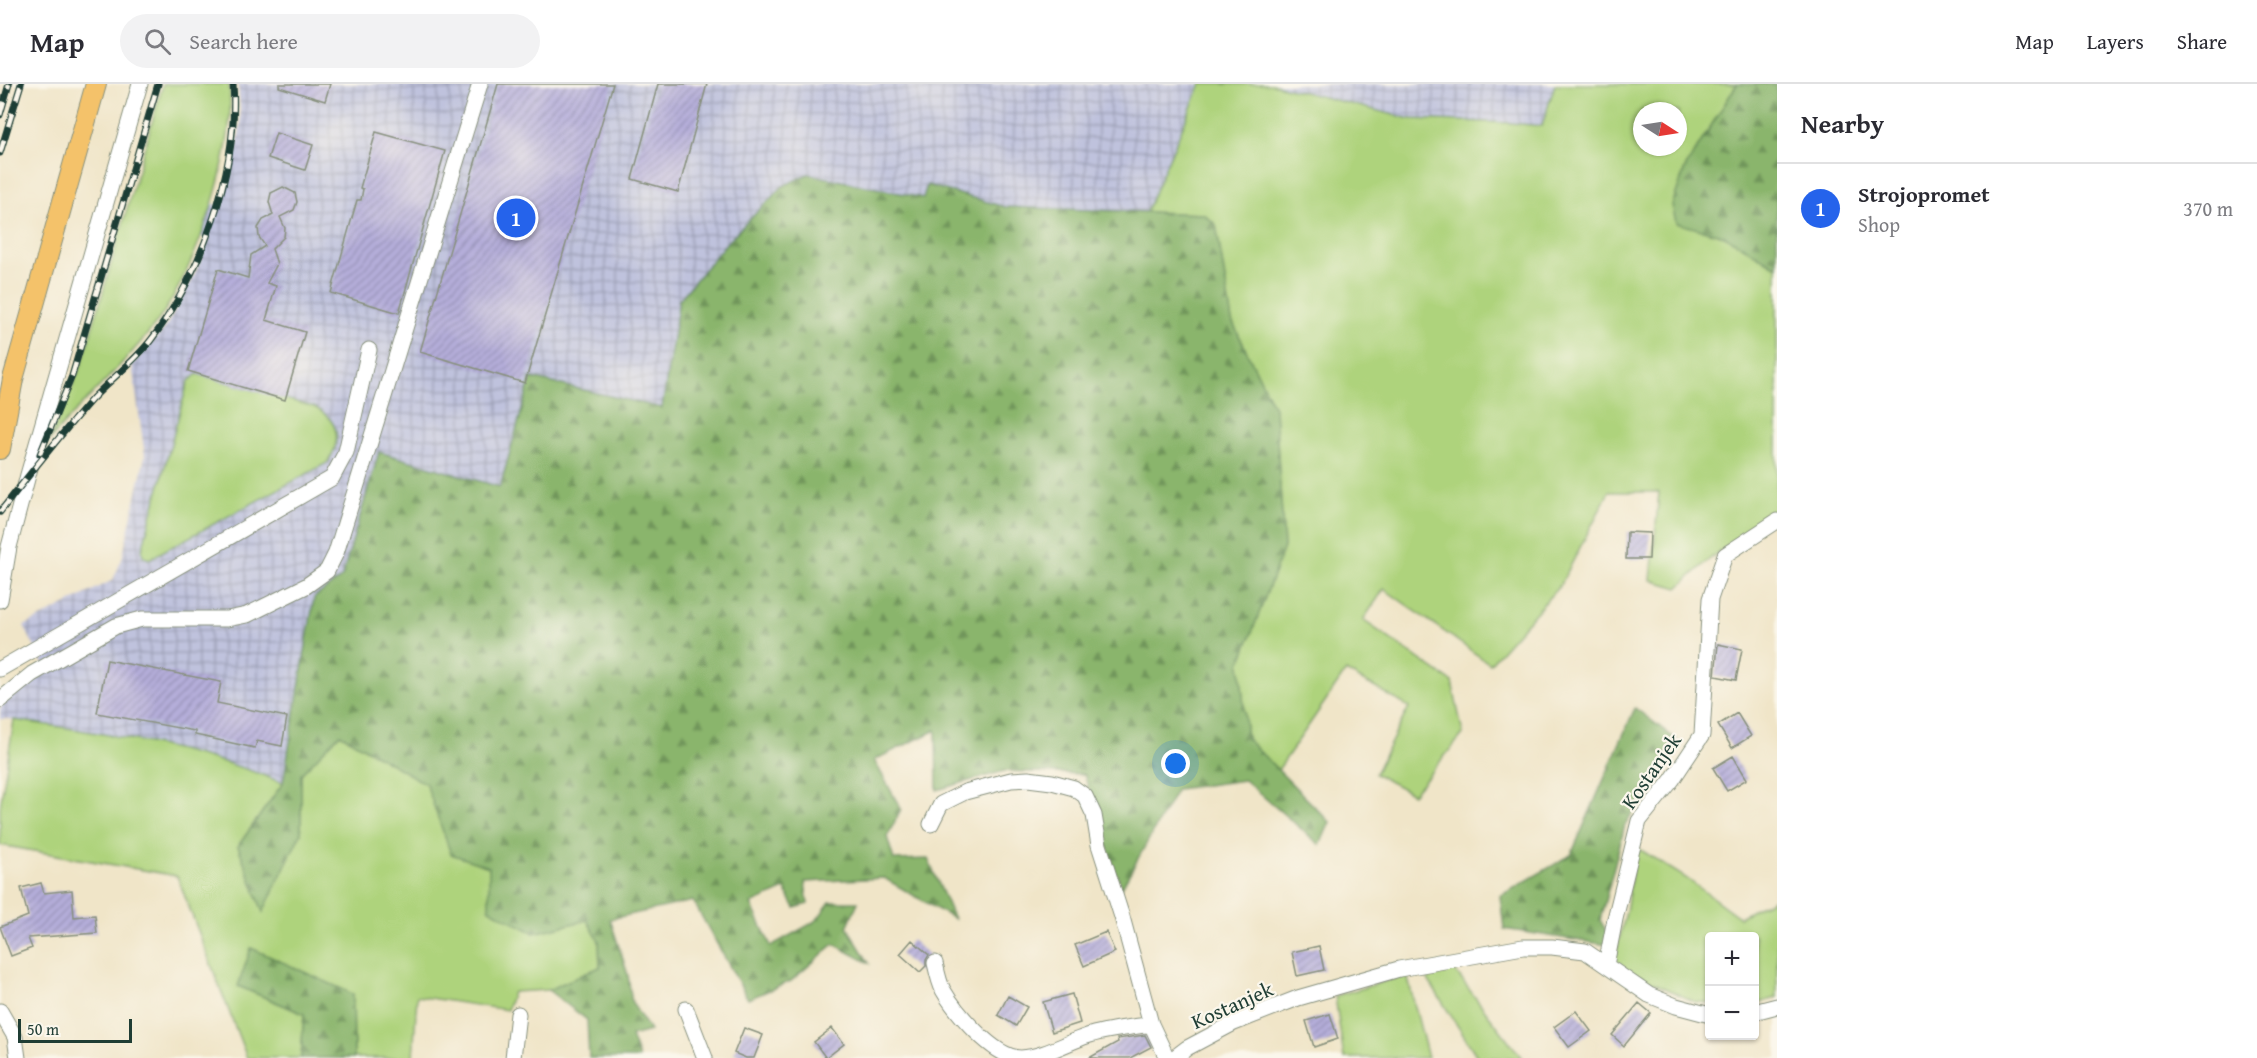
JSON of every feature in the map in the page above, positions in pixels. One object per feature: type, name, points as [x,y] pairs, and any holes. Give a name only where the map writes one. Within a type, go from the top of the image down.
[{"type":"main road","points":[[0,449],[13,379],[96,84]]},
{"type":"main road","points":[[0,407],[13,379]]},
{"type":"street","points":[[0,600],[9,547],[28,475],[140,84]]},
{"type":"street","points":[[0,700],[32,674],[116,626],[142,619],[227,619],[247,615],[306,586],[327,571],[336,553],[480,84]]},
{"type":"street","points":[[0,669],[332,478],[346,452],[369,350]]},
{"type":"street","name":"Kostanjek","points":[[1606,966],[1639,821],[1672,780],[1702,735],[1710,599],[1725,555],[1777,521]]},
{"type":"street","points":[[931,824],[941,804],[965,792],[1011,780],[1028,779],[1052,782],[1074,788],[1085,796],[1094,815],[1100,845],[1151,1024],[1167,1058]]},
{"type":"street","name":"Kostanjek","points":[[1174,1058],[1188,1053],[1234,1023],[1298,999],[1399,969],[1532,947],[1585,951],[1649,995],[1676,1006],[1705,1014]]},
{"type":"street","points":[[935,963],[941,987],[954,1009],[980,1036],[1003,1053],[1020,1058],[1090,1035],[1151,1024]]},
{"type":"street","points":[[1759,1010],[1777,1006]]},
{"type":"street","points":[[686,1009],[705,1058]]},
{"type":"street","points":[[0,1011],[15,1037],[18,1058]]},
{"type":"street","points":[[513,1058],[518,1014]]},
{"type":"shaded area","points":[[238,84],[1201,84],[1146,212],[1005,207],[927,185],[923,198],[807,174],[783,186],[728,241],[679,300],[662,409],[531,379],[500,487],[379,452],[342,577],[314,599],[283,783],[259,773],[206,758],[100,733],[0,719],[0,709],[6,697],[47,672],[24,626],[113,580],[122,559],[145,456],[132,365],[165,328],[191,282],[209,240],[200,236],[211,203],[221,206],[235,157],[241,122]]},
{"type":"shaded area","points":[[1272,84],[1555,84],[1542,126],[1410,119]]},
{"type":"green space","points":[[163,84],[229,84],[230,111],[227,141],[211,208],[186,272],[172,300],[157,322],[145,338],[49,441],[82,364]]},
{"type":"green space","points":[[1201,84],[1272,84],[1410,119],[1542,126],[1555,84],[1737,84],[1685,168],[1677,223],[1725,236],[1777,267],[1777,510],[1711,558],[1678,588],[1651,580],[1659,492],[1609,492],[1561,584],[1490,664],[1384,589],[1363,620],[1452,682],[1463,734],[1413,794],[1375,774],[1409,707],[1346,671],[1278,770],[1247,739],[1240,664],[1284,547],[1275,410],[1232,321],[1216,225],[1203,214],[1146,212]]},
{"type":"green space","points":[[1737,84],[1777,84],[1777,267],[1725,236],[1676,223],[1672,205],[1685,168]]},
{"type":"green space","points":[[808,174],[923,198],[927,185],[1005,207],[1204,214],[1216,225],[1232,321],[1275,410],[1284,547],[1240,664],[1247,739],[1330,822],[1320,845],[1244,780],[1177,789],[1121,889],[1084,774],[1004,771],[937,790],[936,730],[874,760],[901,809],[887,837],[894,860],[928,859],[954,919],[884,878],[805,882],[808,904],[795,908],[785,889],[751,904],[771,946],[816,921],[830,902],[858,902],[847,927],[869,963],[834,944],[791,981],[748,999],[693,901],[610,919],[628,975],[632,1003],[650,1031],[631,1036],[639,1058],[589,1058],[587,1020],[548,990],[600,967],[599,941],[587,920],[534,933],[489,909],[489,867],[451,854],[426,784],[340,734],[301,774],[301,833],[263,912],[238,846],[283,783],[314,598],[342,577],[379,452],[500,487],[531,378],[662,408],[679,300],[728,241],[783,186]]},
{"type":"green space","points":[[197,374],[314,407],[329,418],[336,431],[337,439],[327,463],[149,559],[143,556],[142,550],[186,389],[189,381]]},
{"type":"green space","points":[[1635,708],[1677,740],[1625,825],[1600,920],[1615,946],[1504,929],[1500,896],[1571,855]]},
{"type":"green space","points":[[14,720],[150,743],[218,760],[283,783],[238,846],[301,833],[301,774],[340,734],[427,784],[451,854],[489,867],[534,933],[587,920],[599,941],[600,967],[548,990],[513,992],[507,1010],[417,996],[413,1058],[354,1058],[353,994],[238,986],[304,1014],[301,1058],[247,1058],[177,876],[0,845],[0,807]]},
{"type":"green space","points":[[1636,847],[1686,878],[1739,917],[1777,897],[1777,998],[1759,1003],[1759,932],[1705,932],[1705,1003],[1695,1002],[1613,964],[1626,912]]},
{"type":"green space","points":[[251,948],[353,994],[354,1058],[301,1058],[304,1014],[238,986]]},
{"type":"green space","points":[[1451,966],[1522,1058],[1478,1058],[1425,975]]},
{"type":"green space","points":[[1407,975],[1428,1058],[1344,1058],[1335,996]]},
{"type":"building","points":[[279,84],[330,84],[325,101],[279,87]]},
{"type":"building","points":[[498,84],[613,84],[525,383],[420,352]]},
{"type":"building","points":[[658,84],[707,84],[678,192],[632,179]]},
{"type":"building","points":[[376,132],[445,151],[399,313],[331,293],[357,200],[361,200],[363,189],[360,188]]},
{"type":"building","points":[[276,133],[313,145],[305,170],[268,158]]},
{"type":"building","points":[[283,187],[295,193],[297,202],[294,210],[280,217],[285,228],[284,237],[272,249],[277,264],[267,283],[276,286],[266,320],[305,332],[285,400],[188,371],[218,269],[248,278],[251,255],[265,246],[259,237],[258,228],[263,220],[273,215],[269,202],[271,193]]},
{"type":"building","points":[[1627,532],[1650,533],[1649,559],[1626,559]]},
{"type":"building","points":[[1718,644],[1742,649],[1736,680],[1715,676]]},
{"type":"building","points":[[107,660],[221,682],[217,703],[287,717],[282,746],[257,741],[255,748],[195,735],[195,731],[97,713]]},
{"type":"building","points":[[1737,713],[1751,736],[1732,748],[1718,725]]},
{"type":"building","points":[[1733,756],[1747,779],[1727,791],[1713,768]]},
{"type":"building","points":[[41,883],[44,893],[72,890],[74,917],[95,915],[97,933],[28,938],[32,948],[11,956],[0,927],[28,916],[21,888]]},
{"type":"building","points":[[1106,932],[1115,952],[1084,966],[1075,945]]},
{"type":"building","points":[[912,940],[929,955],[926,966],[920,972],[900,954]]},
{"type":"building","points":[[1319,946],[1324,970],[1297,976],[1292,952]]},
{"type":"building","points":[[1072,994],[1080,1023],[1052,1032],[1043,1002]]},
{"type":"building","points":[[1008,996],[1027,1007],[1016,1026],[998,1015]]},
{"type":"building","points":[[1639,1003],[1651,1013],[1624,1046],[1612,1035]]},
{"type":"building","points":[[1576,1011],[1591,1031],[1569,1047],[1554,1027]]},
{"type":"building","points":[[1330,1014],[1338,1039],[1314,1047],[1306,1021]]},
{"type":"building","points":[[744,1028],[763,1035],[754,1058],[746,1058],[734,1053]]},
{"type":"building","points":[[832,1028],[844,1044],[826,1058],[814,1042]]},
{"type":"building","points":[[1145,1035],[1151,1047],[1130,1058],[1089,1058],[1118,1042],[1117,1039]]},
{"type":"railway","points":[[0,115],[9,84]]},
{"type":"railway","points":[[0,153],[21,84]]},
{"type":"railway","points":[[40,454],[72,376],[158,84]]},
{"type":"railway","points":[[0,512],[92,399],[151,340],[186,284],[201,252],[223,184],[230,150],[233,84]]},
{"type":"place","name":"Strojopromet","points":[[516,218]]}]
